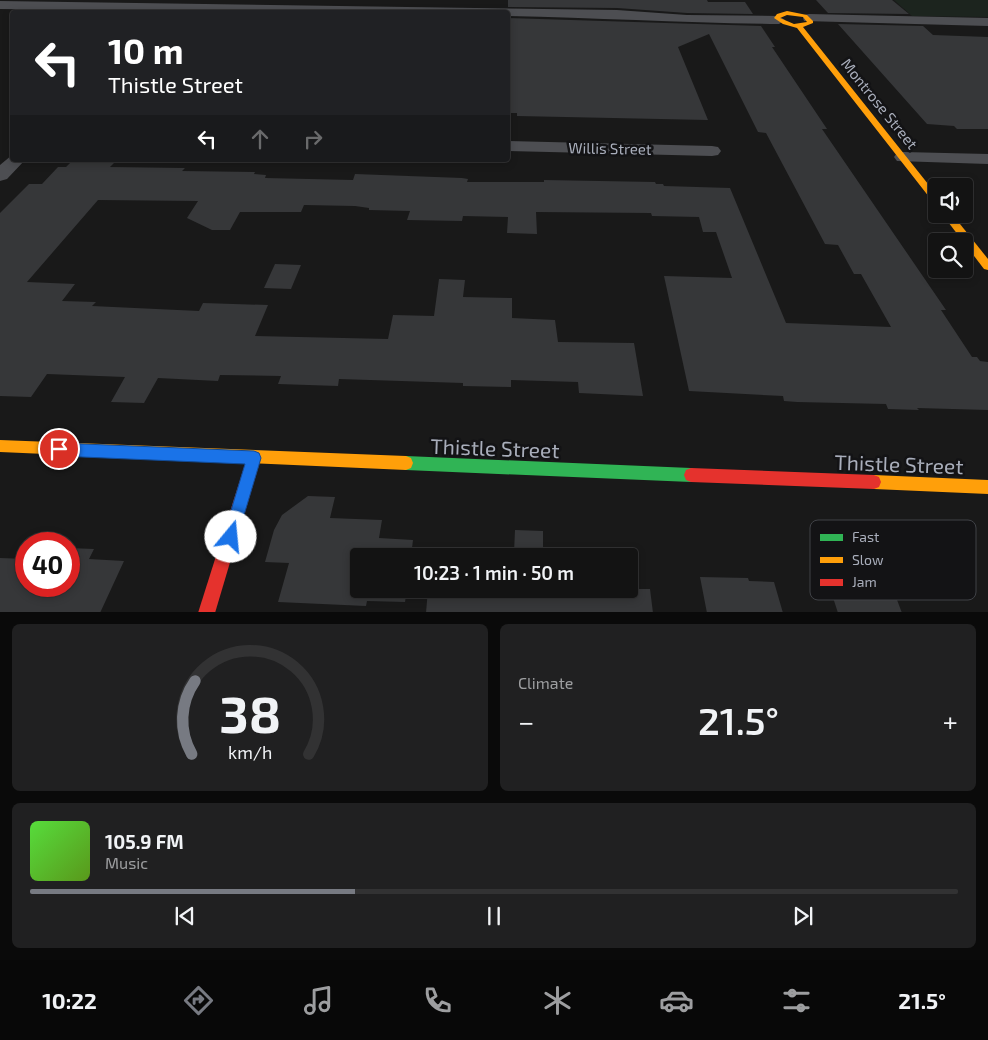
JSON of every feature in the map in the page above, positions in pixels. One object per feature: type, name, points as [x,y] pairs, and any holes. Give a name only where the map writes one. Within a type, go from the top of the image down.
[{"type":"street","points":[[778,2],[783,17]]},
{"type":"street","points":[[0,5],[100,3],[448,10]]},
{"type":"street","points":[[510,11],[617,14],[687,19],[783,17],[804,22],[988,22]]},
{"type":"street","name":"Montrose Street","points":[[804,22],[928,190]]},
{"type":"street","name":"Willis Street","points":[[510,146],[712,151]]},
{"type":"street","points":[[903,157],[988,159]]},
{"type":"street","points":[[0,175],[14,162]]},
{"type":"street","points":[[954,223],[988,266]]},
{"type":"street","name":"Thistle Street","points":[[0,446],[988,488]]},
{"type":"street","points":[[206,612],[254,458]]},
{"type":"shaded area","points":[[894,0],[988,0],[988,17],[912,16]]},
{"type":"building","points":[[508,0],[707,0],[708,2],[745,2],[753,14],[687,13],[617,8],[508,7]]},
{"type":"building","points":[[816,0],[892,0],[909,14],[828,13]]},
{"type":"building","points":[[510,18],[761,26],[775,47],[772,47],[827,129],[822,129],[946,310],[941,310],[972,357],[988,362],[988,410],[888,409],[886,404],[797,402],[784,401],[783,396],[689,391],[664,276],[732,278],[716,232],[703,232],[699,217],[652,216],[651,213],[536,212],[537,234],[507,233],[508,217],[463,216],[462,221],[407,220],[410,211],[369,210],[369,208],[355,206],[304,205],[301,212],[240,212],[230,230],[212,230],[187,218],[198,201],[98,200],[27,282],[75,284],[62,301],[96,302],[92,306],[199,311],[203,303],[268,305],[255,336],[388,339],[393,315],[434,316],[439,279],[465,280],[463,297],[512,298],[512,318],[555,320],[558,342],[634,343],[643,396],[579,393],[578,382],[511,380],[511,387],[463,386],[463,383],[339,379],[338,386],[278,384],[281,376],[220,375],[218,381],[158,378],[144,403],[111,402],[125,377],[47,374],[31,397],[0,396],[0,213],[29,184],[42,184],[58,167],[66,167],[71,162],[114,163],[110,167],[185,168],[182,171],[255,172],[254,174],[266,175],[265,178],[353,180],[355,174],[462,178],[468,179],[467,182],[544,182],[544,180],[655,182],[664,186],[730,188],[786,323],[891,327],[861,274],[854,274],[838,245],[825,244],[766,133],[758,132],[709,34],[678,47],[708,120],[517,116],[517,113],[510,113]]},
{"type":"building","points":[[838,24],[923,26],[933,35],[988,37],[988,129],[957,129],[954,126],[927,124]]},
{"type":"building","points":[[275,264],[301,265],[291,289],[264,288]]},
{"type":"building","points":[[308,496],[335,497],[330,518],[382,520],[379,538],[413,540],[412,548],[350,548],[350,598],[406,598],[405,602],[367,601],[366,606],[278,602],[289,563],[265,562],[274,530],[282,515]]},
{"type":"building","points":[[515,530],[543,531],[543,548],[514,548]]},
{"type":"building","points":[[80,548],[94,549],[89,559],[124,561],[100,612],[0,612],[0,558],[15,559],[15,597],[80,597]]},
{"type":"building","points":[[700,577],[748,578],[749,581],[774,582],[783,612],[707,612]]},
{"type":"building","points":[[638,589],[650,589],[653,612],[426,612],[427,598],[638,598]]},
{"type":"building","points":[[834,600],[897,600],[902,612],[838,612]]},
{"type":"traffic: fast","points":[[406,463],[691,475]]},
{"type":"traffic: slow","points":[[787,13],[805,16],[811,22],[794,26],[777,18],[779,15],[787,13]]},
{"type":"traffic: slow","points":[[799,26],[928,190]]},
{"type":"traffic: slow","points":[[954,223],[988,266]]},
{"type":"traffic: slow","points":[[0,446],[406,463]]},
{"type":"traffic: slow","points":[[874,482],[988,487]]},
{"type":"traffic: jam","points":[[206,612],[254,458]]},
{"type":"traffic: jam","points":[[691,475],[874,482]]},
{"type":"route","points":[[59,449],[254,458],[231,537]]}]
